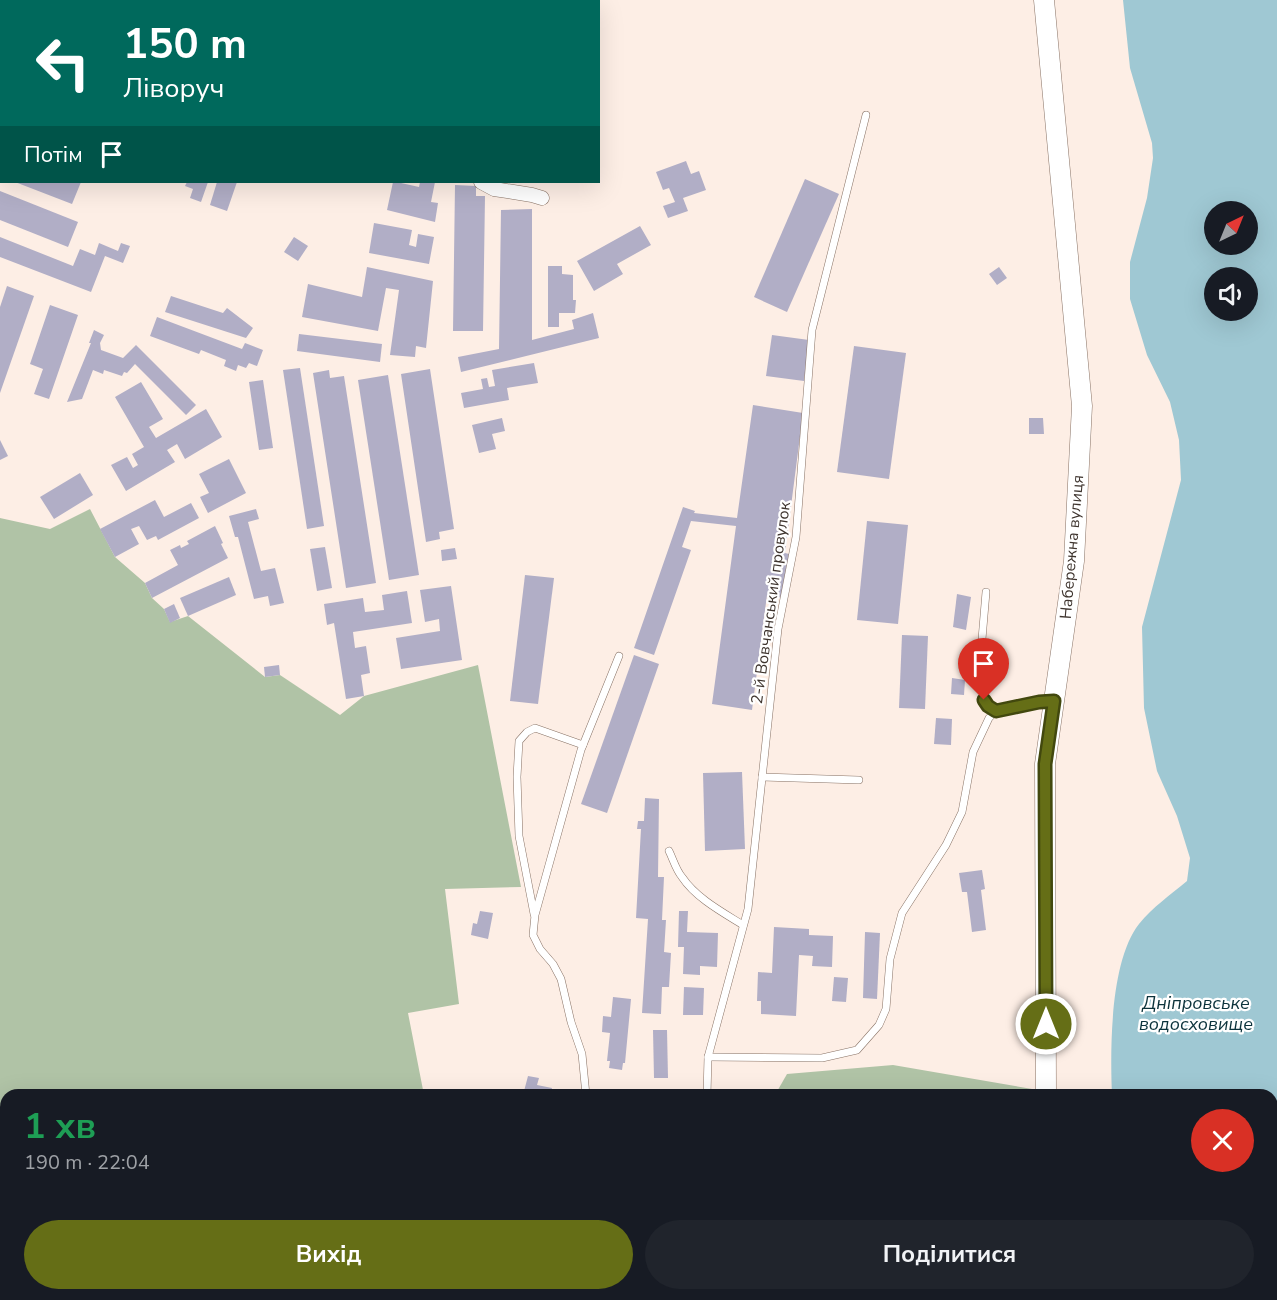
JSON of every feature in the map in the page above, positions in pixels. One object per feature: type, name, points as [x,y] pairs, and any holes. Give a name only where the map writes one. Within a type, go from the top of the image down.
[{"type":"street","name":"Набережна вулиця","points":[[1044,0],[1082,406],[1074,561],[1045,764],[1046,1089]]},
{"type":"street","points":[[483,183],[494,189],[542,198]]},
{"type":"lane","name":"2-й Вовчанський провулок","points":[[707,1089],[708,1057],[748,909],[778,629],[796,537],[812,330],[866,115]]},
{"type":"lane","points":[[986,592],[981,651],[982,683],[984,700],[996,711]]},
{"type":"lane","points":[[585,1089],[582,1054],[571,1022],[561,979],[533,935],[535,915],[583,745],[619,656]]},
{"type":"lane","points":[[708,1057],[822,1058],[857,1050],[879,1025],[886,1010],[890,959],[902,913],[946,844],[962,812],[973,752],[989,718],[996,711],[1054,701]]},
{"type":"lane","points":[[535,915],[519,836],[517,777],[519,741],[527,732],[535,728],[583,745]]},
{"type":"lane","points":[[762,777],[859,780]]},
{"type":"lane","points":[[669,851],[681,877],[693,890],[718,910],[743,925]]},
{"type":"green space","points":[[90,509],[115,557],[145,583],[152,598],[164,609],[170,622],[188,616],[265,677],[280,675],[340,715],[364,696],[478,665],[521,887],[445,889],[459,1004],[408,1013],[423,1089],[0,1089],[0,518],[50,529]]},
{"type":"green space","points":[[893,1065],[1032,1089],[778,1089],[787,1074]]},
{"type":"water","name":"Дніпровське водосховище","points":[[1123,0],[1277,0],[1277,1089],[1112,1089],[1112,1030],[1117,982],[1122,960],[1129,940],[1139,924],[1187,881],[1190,858],[1177,816],[1157,771],[1144,708],[1142,627],[1181,480],[1179,440],[1170,402],[1147,355],[1130,299],[1130,262],[1147,198],[1153,158],[1152,143],[1130,68]]},
{"type":"building","points":[[686,161],[691,174],[699,171],[706,190],[683,198],[688,211],[668,218],[663,206],[675,202],[669,188],[663,190],[656,172]]},
{"type":"building","points":[[805,179],[839,194],[787,312],[754,297]]},
{"type":"building","points":[[18,183],[81,183],[72,204]]},
{"type":"building","points":[[186,183],[208,183],[201,202],[190,198],[193,189],[185,186]]},
{"type":"building","points":[[217,183],[237,183],[227,211],[210,205]]},
{"type":"building","points":[[393,183],[419,187],[420,183],[435,183],[431,202],[438,203],[435,222],[387,210]]},
{"type":"building","points":[[455,185],[476,186],[476,196],[485,196],[483,331],[453,331]]},
{"type":"building","points":[[0,191],[78,222],[68,247],[0,220]]},
{"type":"building","points":[[532,209],[532,340],[574,329],[572,320],[593,313],[599,338],[461,372],[458,357],[499,349],[501,210]]},
{"type":"building","points":[[374,223],[412,230],[409,245],[416,247],[418,234],[434,237],[429,264],[369,253]]},
{"type":"building","points":[[640,226],[651,245],[617,264],[623,274],[594,291],[577,261]]},
{"type":"building","points":[[0,237],[73,266],[80,249],[95,255],[99,243],[118,251],[121,243],[130,246],[123,263],[105,256],[91,292],[0,257]]},
{"type":"building","points":[[294,237],[308,246],[298,261],[284,252]]},
{"type":"building","points":[[548,266],[562,266],[562,274],[573,275],[575,313],[559,313],[559,327],[548,327]]},
{"type":"building","points":[[367,267],[433,281],[426,348],[416,346],[415,357],[390,355],[399,290],[386,288],[378,331],[302,317],[308,284],[362,297]]},
{"type":"building","points":[[999,267],[1007,278],[997,285],[989,274]]},
{"type":"building","points":[[7,286],[34,296],[0,393],[0,307]]},
{"type":"building","points":[[171,296],[223,313],[227,308],[253,328],[246,338],[165,312]]},
{"type":"building","points":[[50,305],[78,315],[49,399],[34,394],[43,369],[30,364]]},
{"type":"building","points":[[157,317],[242,349],[245,343],[263,350],[257,366],[249,363],[246,368],[238,365],[236,371],[224,366],[226,360],[201,350],[199,354],[150,336]]},
{"type":"building","points":[[94,330],[104,335],[100,343],[101,350],[123,358],[136,345],[196,405],[186,415],[135,364],[122,376],[104,370],[103,374],[93,370],[82,399],[67,402]]},
{"type":"building","points":[[299,334],[382,344],[380,362],[297,351]]},
{"type":"building","points":[[772,335],[809,340],[804,381],[766,376]]},
{"type":"building","points":[[854,346],[906,353],[889,479],[837,472]]},
{"type":"building","points":[[534,363],[538,383],[507,388],[509,400],[464,408],[461,393],[483,389],[481,379],[487,378],[489,387],[495,386],[492,370]]},
{"type":"building","points":[[300,368],[324,526],[307,529],[283,370]]},
{"type":"building","points":[[430,369],[454,529],[439,532],[440,539],[426,542],[401,374]]},
{"type":"building","points":[[329,370],[330,378],[344,376],[376,583],[346,588],[313,373]]},
{"type":"building","points":[[388,375],[419,575],[389,580],[358,380]]},
{"type":"building","points":[[263,380],[273,448],[259,450],[249,382]]},
{"type":"building","points":[[141,382],[163,419],[149,427],[156,438],[206,409],[222,437],[185,459],[177,444],[167,450],[175,462],[126,491],[111,465],[127,457],[133,468],[138,465],[132,454],[144,447],[115,397]]},
{"type":"building","points":[[753,405],[803,413],[785,553],[789,554],[783,598],[767,595],[752,710],[712,704],[736,526],[691,521],[682,547],[691,550],[654,655],[634,648],[683,507],[695,511],[694,513],[737,518]]},
{"type":"building","points":[[502,418],[505,431],[492,434],[496,449],[479,453],[472,425]]},
{"type":"building","points":[[1029,418],[1043,418],[1044,434],[1029,434]]},
{"type":"building","points":[[0,440],[8,456],[0,460]]},
{"type":"building","points":[[229,459],[246,493],[208,513],[200,497],[209,493],[199,474]]},
{"type":"building","points":[[80,473],[93,495],[54,519],[40,497]]},
{"type":"building","points":[[155,500],[164,517],[191,503],[199,518],[158,540],[156,536],[147,540],[139,526],[131,529],[139,544],[115,557],[100,529]]},
{"type":"building","points":[[256,509],[259,519],[248,522],[261,571],[275,568],[284,603],[270,606],[268,596],[254,599],[238,537],[235,537],[229,516]]},
{"type":"building","points":[[867,521],[908,525],[898,624],[857,620]]},
{"type":"building","points":[[215,526],[228,558],[152,598],[145,583],[178,565],[170,550],[189,544],[187,541]]},
{"type":"building","points":[[325,547],[332,588],[317,591],[310,549]]},
{"type":"building","points":[[455,548],[457,559],[442,561],[441,550]]},
{"type":"building","points":[[525,575],[554,578],[538,704],[510,701]]},
{"type":"building","points":[[229,577],[236,595],[188,616],[180,598]]},
{"type":"building","points":[[451,586],[462,660],[401,669],[396,638],[440,631],[439,619],[425,622],[420,590]]},
{"type":"building","points":[[407,591],[412,623],[353,632],[355,648],[366,646],[370,673],[361,675],[364,696],[346,699],[334,623],[327,625],[324,604],[363,598],[365,612],[384,610],[382,595]]},
{"type":"building","points":[[957,594],[971,597],[966,630],[953,627]]},
{"type":"building","points":[[174,604],[180,618],[170,623],[164,609]]},
{"type":"building","points":[[902,635],[928,636],[925,709],[899,708]]},
{"type":"building","points":[[634,655],[659,664],[607,813],[581,804]]},
{"type":"building","points":[[279,665],[280,675],[265,677],[264,667]]},
{"type":"building","points":[[952,678],[965,680],[964,695],[951,694]]},
{"type":"building","points":[[936,718],[952,719],[951,745],[934,744]]},
{"type":"building","points":[[742,772],[745,849],[705,851],[703,773]]},
{"type":"building","points":[[645,798],[659,799],[658,877],[664,877],[662,920],[666,920],[664,952],[671,953],[669,987],[662,987],[661,1014],[642,1013],[648,919],[636,918],[641,829],[637,829],[638,821],[644,821]]},
{"type":"building","points":[[982,870],[985,889],[981,890],[986,930],[972,932],[967,892],[962,892],[959,873]]},
{"type":"building","points":[[480,911],[493,913],[488,939],[471,935],[473,923],[477,924]]},
{"type":"building","points":[[679,911],[688,911],[687,932],[718,933],[717,967],[700,966],[700,975],[683,974],[684,947],[678,947]]},
{"type":"building","points":[[774,927],[809,929],[809,935],[833,936],[832,967],[812,966],[813,956],[799,955],[796,1016],[761,1014],[761,1001],[757,1001],[758,972],[772,973]]},
{"type":"building","points":[[865,932],[880,933],[877,999],[863,998]]},
{"type":"building","points":[[834,977],[848,978],[846,1002],[832,1001]]},
{"type":"building","points":[[684,987],[704,988],[703,1015],[683,1015]]},
{"type":"building","points":[[613,997],[631,999],[625,1063],[623,1063],[622,1070],[609,1068],[610,1061],[607,1061],[610,1033],[602,1032],[603,1016],[611,1017]]},
{"type":"building","points":[[653,1030],[667,1030],[668,1078],[654,1078]]},
{"type":"building","points":[[528,1076],[539,1078],[537,1085],[552,1088],[552,1089],[525,1089]]},
{"type":"route","points":[[984,700],[996,711],[1054,701],[1045,764],[1046,1024]]}]
